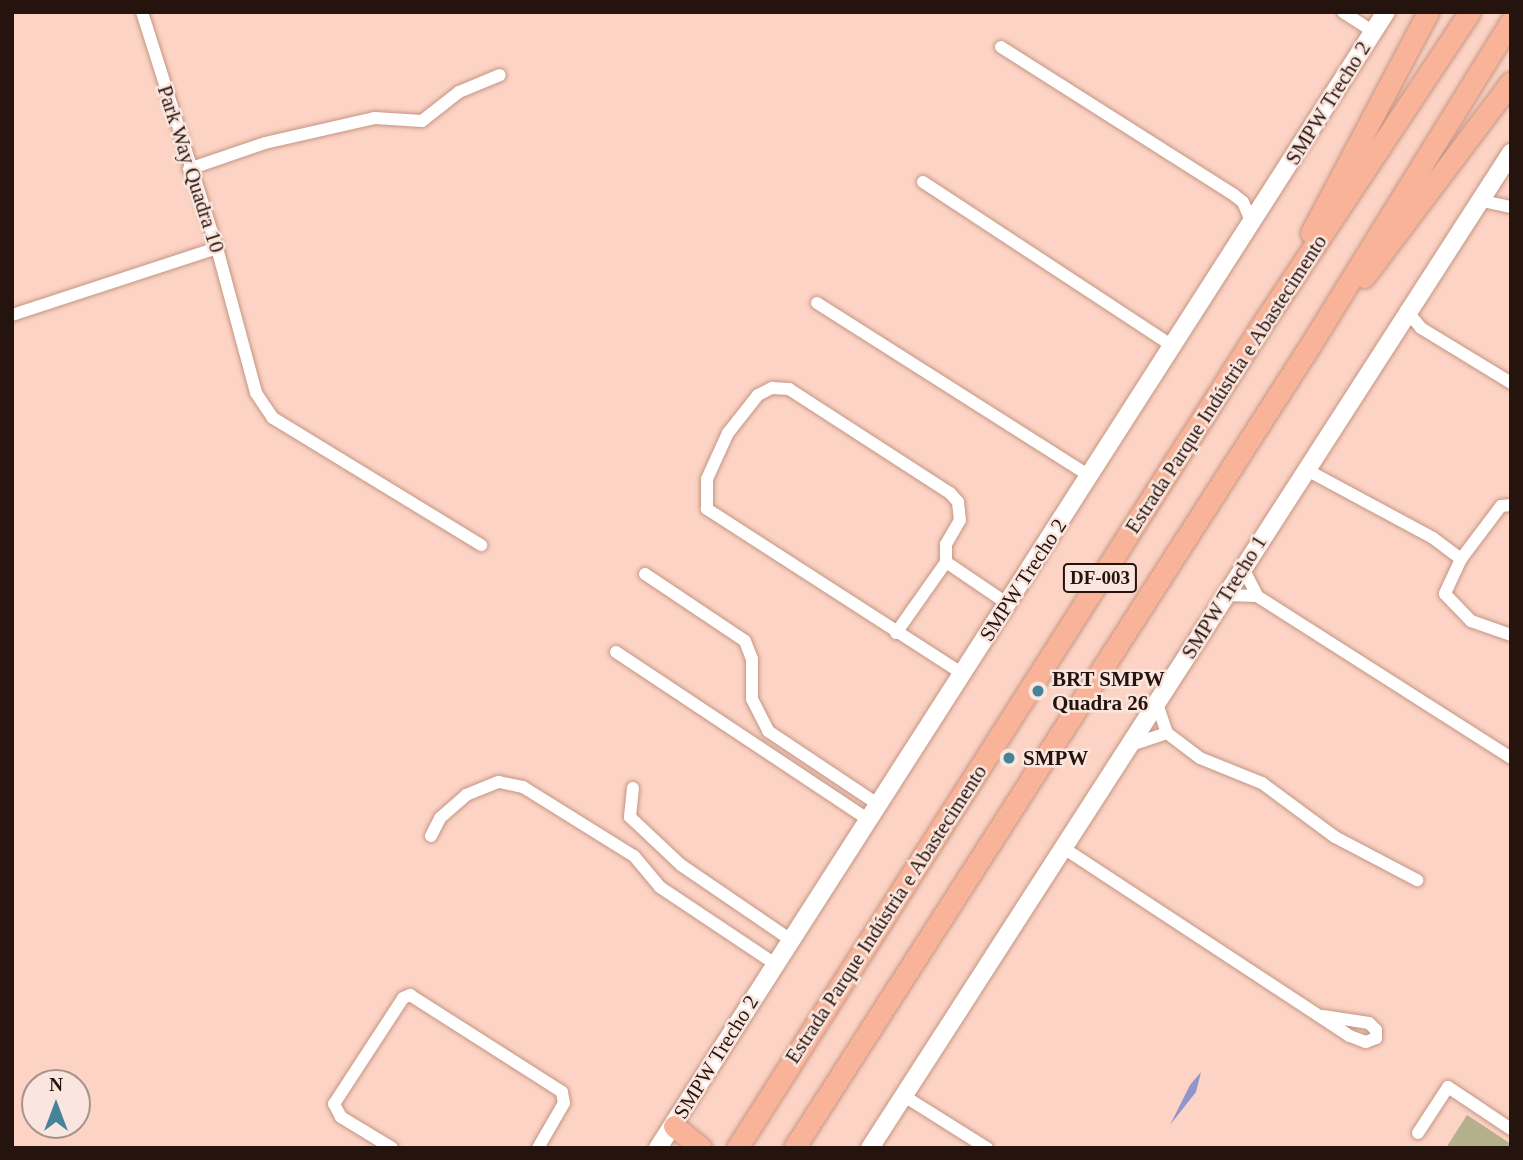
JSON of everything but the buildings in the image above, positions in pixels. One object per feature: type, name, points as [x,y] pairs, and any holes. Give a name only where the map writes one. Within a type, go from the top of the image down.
[{"type":"highway","points":[[1265,320],[1428,12]]},
{"type":"highway","name":"Estrada Parque Indústria e Abastecimento","points":[[735,1145],[1265,320],[1470,12]]},
{"type":"highway","name":"DF-003","points":[[794,1148],[1309,347],[1511,22]]},
{"type":"highway","points":[[1309,347],[1511,82]]},
{"type":"highway","points":[[666,1136],[688,1148]]},
{"type":"highway","points":[[666,1136],[701,1148]]},
{"type":"street","name":"Park Way Quadra 10","points":[[142,12],[189,169],[217,248],[256,393],[273,418],[481,545]]},
{"type":"street","points":[[1343,12],[1374,32]]},
{"type":"street","name":"SMPW Trecho 2","points":[[666,1136],[1386,12]]},
{"type":"street","points":[[1001,47],[1243,202],[1265,203]]},
{"type":"street","points":[[189,169],[265,143],[375,118],[422,121],[459,92],[500,75]]},
{"type":"street","name":"SMPW Trecho 1","points":[[870,1148],[1062,847],[1157,704],[1401,317],[1478,200],[1510,161]]},
{"type":"street","points":[[923,182],[1172,346]]},
{"type":"street","points":[[1478,200],[1511,207]]},
{"type":"street","points":[[1243,202],[1252,223]]},
{"type":"street","points":[[12,315],[217,248]]},
{"type":"street","points":[[817,303],[1090,476]]},
{"type":"street","points":[[1401,317],[1511,383]]},
{"type":"street","points":[[896,633],[946,562],[946,544],[960,520],[958,502],[950,493],[789,389],[772,388],[758,395],[728,433],[707,479],[707,509],[896,633],[963,674]]},
{"type":"street","points":[[1305,469],[1433,538],[1461,559]]},
{"type":"street","points":[[1511,505],[1501,506],[1461,559],[1445,594],[1471,621],[1511,635]]},
{"type":"street","points":[[946,562],[1007,604]]},
{"type":"street","points":[[1243,568],[1256,596]]},
{"type":"street","points":[[645,574],[745,641],[752,659],[752,699],[768,731],[874,812]]},
{"type":"street","points":[[1226,595],[1256,596],[1511,758]]},
{"type":"street","points":[[616,652],[874,812]]},
{"type":"street","points":[[1157,704],[1167,733],[1200,758],[1262,783],[1335,837],[1417,880]]},
{"type":"street","points":[[1128,746],[1167,733]]},
{"type":"street","points":[[431,835],[440,818],[466,795],[499,782],[523,787],[634,856],[660,887],[775,964]]},
{"type":"street","points":[[633,788],[630,817],[681,865],[791,940]]},
{"type":"street","points":[[1062,847],[1324,1016]]},
{"type":"street","points":[[392,1148],[341,1117],[334,1104],[403,998],[410,995],[562,1092],[564,1103],[538,1148]]},
{"type":"street","points":[[1418,1133],[1448,1087],[1511,1129]]},
{"type":"street","points":[[904,1096],[986,1148]]},
{"type":"shaded area","points":[[1467,1115],[1511,1144],[1511,1148],[1446,1148]]},
{"type":"water","points":[[1201,1072],[1196,1092],[1170,1125],[1190,1085]]},
{"type":"place","name":"BRT SMPW Quadra 26","points":[[1038,691]]},
{"type":"place","name":"SMPW","points":[[1009,758]]}]
